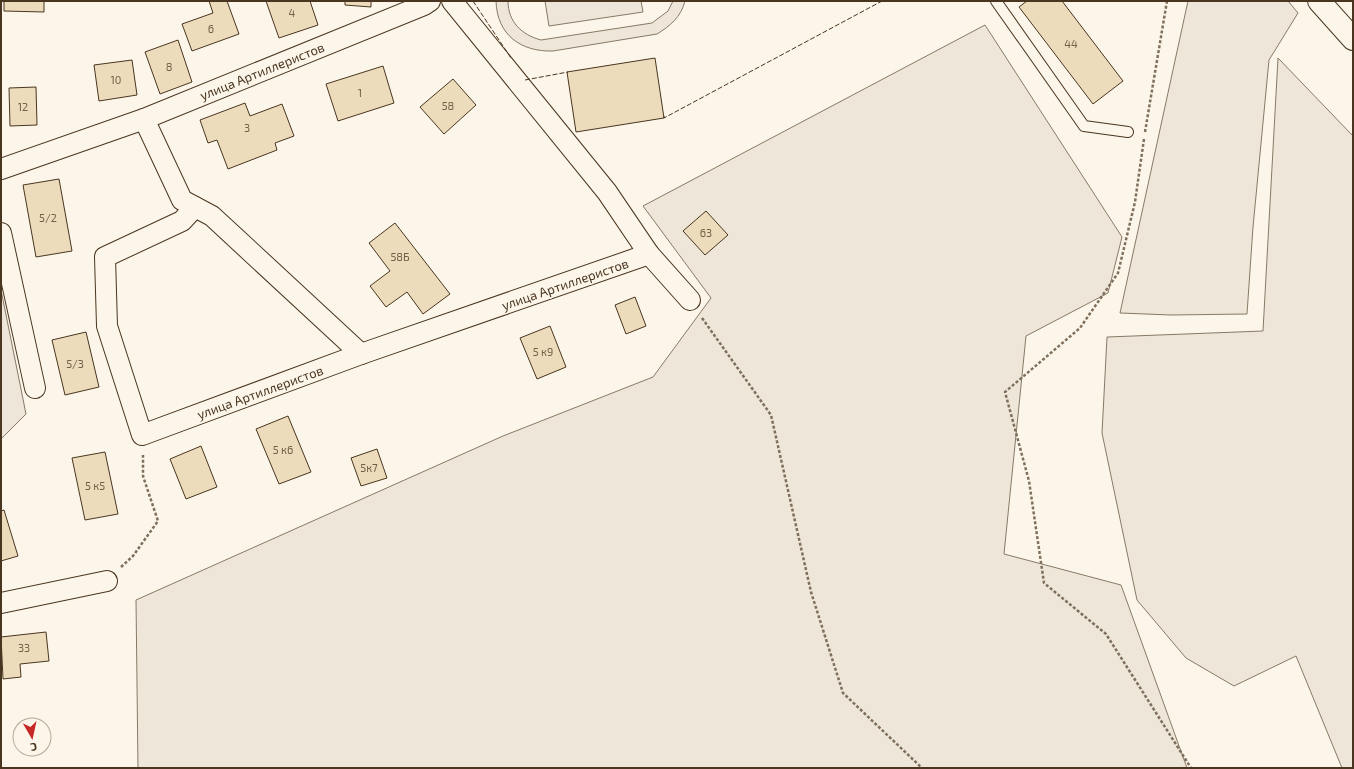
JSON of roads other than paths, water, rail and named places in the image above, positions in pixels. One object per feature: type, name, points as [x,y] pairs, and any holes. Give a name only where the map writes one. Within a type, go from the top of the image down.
[{"type":"street","name":"улица Артиллеристов","points":[[1,169],[144,119],[424,5],[430,1]]},
{"type":"street","points":[[452,1],[607,192],[649,254],[690,300]]},
{"type":"street","points":[[1319,1],[1353,39]]},
{"type":"street","points":[[144,119],[182,200],[212,216],[361,354]]},
{"type":"street","name":"улица Артиллеристов","points":[[195,207],[182,221],[105,257],[107,326],[142,435],[361,354],[649,254]]},
{"type":"street","points":[[1,233],[35,388]]},
{"type":"street","points":[[1,603],[106,581]]},
{"type":"lane","points":[[996,1],[1084,126],[1128,132]]}]
